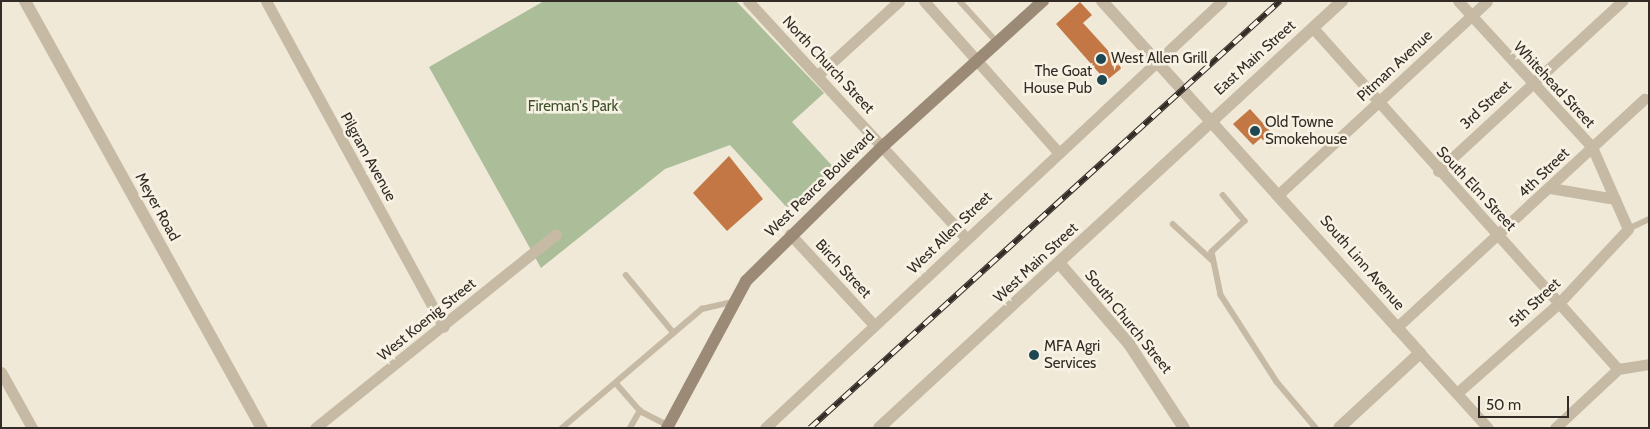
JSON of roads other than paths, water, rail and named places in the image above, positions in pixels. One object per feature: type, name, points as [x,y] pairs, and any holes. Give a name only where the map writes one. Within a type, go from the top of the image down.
[{"type":"main road","name":"West Pearce Boulevard","points":[[668,426],[746,280],[790,234],[882,146],[1043,1]]},
{"type":"street","name":"Meyer Road","points":[[25,1],[262,428]]},
{"type":"street","name":"Pilgram Avenue","points":[[266,1],[444,327]]},
{"type":"street","name":"North Church Street","points":[[748,1],[966,238]]},
{"type":"street","points":[[818,75],[899,1]]},
{"type":"street","points":[[924,1],[1057,151]]},
{"type":"street","name":"South Linn Avenue","points":[[1102,1],[1212,118],[1396,328],[1488,428]]},
{"type":"street","name":"West Allen Street","points":[[765,428],[1057,151],[1222,1]]},
{"type":"street","name":"East Main Street","points":[[1212,118],[1342,1]]},
{"type":"street","name":"Whitehead Street","points":[[1458,1],[1530,84],[1592,147],[1628,229]]},
{"type":"street","name":"Pitman Avenue","points":[[1280,194],[1487,1]]},
{"type":"street","name":"3rd Street","points":[[1438,171],[1622,1]]},
{"type":"street","name":"South Elm Street","points":[[1312,28],[1438,171],[1618,369]]},
{"type":"street","name":"4th Street","points":[[1396,328],[1499,237],[1644,99]]},
{"type":"street","name":"West Main Street","points":[[879,428],[1060,264],[1212,118]]},
{"type":"street","points":[[1550,188],[1615,198]]},
{"type":"street","name":"5th Street","points":[[1457,393],[1559,303],[1628,229]]},
{"type":"street","name":"West Koenig Street","points":[[315,428],[444,327],[556,234]]},
{"type":"street","name":"Birch Street","points":[[790,234],[874,325]]},
{"type":"street","name":"South Church Street","points":[[1060,264],[1129,344],[1184,428]]},
{"type":"street","points":[[1339,428],[1420,353]]},
{"type":"street","points":[[1555,428],[1618,369],[1649,364]]},
{"type":"street","points":[[1,372],[32,428]]},
{"type":"lane","points":[[960,1],[997,43]]},
{"type":"lane","points":[[1212,260],[1216,247],[1245,222],[1223,195]]},
{"type":"lane","points":[[1628,229],[1649,219]]},
{"type":"lane","points":[[1173,224],[1212,260],[1228,309],[1278,382],[1316,428]]},
{"type":"lane","points":[[626,275],[674,333]]},
{"type":"lane","points":[[562,428],[702,309],[733,302]]},
{"type":"lane","points":[[616,382],[640,411],[668,426]]},
{"type":"lane","points":[[630,428],[640,411]]},
{"type":"railway","points":[[810,428],[1280,1]]},
{"type":"place","name":"West Allen Grill","points":[[1101,59]]},
{"type":"place","name":"The Goat House Pub","points":[[1102,80]]},
{"type":"place","name":"Old Towne Smokehouse","points":[[1255,131]]},
{"type":"place","name":"MFA Agri Services","points":[[1034,355]]},
{"type":"park label","name":"Fireman's Park","points":[[573,107]]}]
